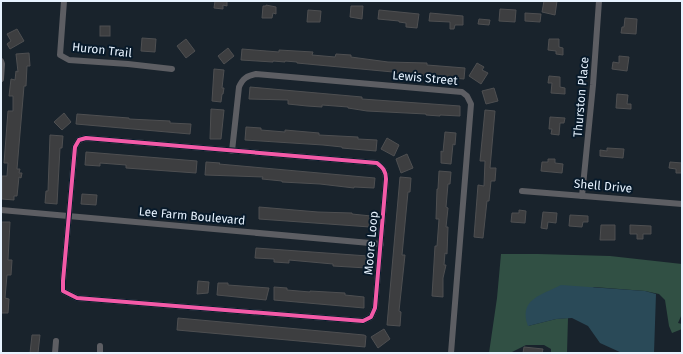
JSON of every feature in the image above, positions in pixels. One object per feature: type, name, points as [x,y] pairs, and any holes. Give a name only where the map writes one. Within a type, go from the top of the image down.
[{"type":"street","name":"Huron Trail","points":[[64,1],[60,55],[69,60],[172,69]]},
{"type":"street","name":"Thurston Place","points":[[582,196],[593,85],[599,1]]},
{"type":"street","points":[[1,61],[1,80]]},
{"type":"street","name":"Lewis Street","points":[[232,150],[239,87],[242,79],[256,74],[462,92],[467,96],[471,104],[451,353]]},
{"type":"street","name":"Moore Loop","points":[[86,138],[232,150],[377,163],[386,172],[375,308],[371,317],[363,321],[77,298],[63,291],[62,281],[75,147],[79,140],[86,138]]},
{"type":"street","name":"Shell Drive","points":[[522,191],[682,204]]},
{"type":"street","name":"Lee Farm Boulevard","points":[[1,210],[381,244]]},
{"type":"street","points":[[55,353],[56,341]]},
{"type":"street","points":[[100,346],[100,353]]},
{"type":"green space","points":[[501,254],[610,256],[682,264],[682,314],[678,323],[682,324],[682,329],[672,333],[669,326],[665,300],[659,294],[645,291],[594,287],[528,326],[556,319],[568,318],[567,353],[551,353],[551,349],[544,345],[526,345],[510,353],[489,353],[497,298]]},
{"type":"water","points":[[561,285],[645,291],[656,294],[654,353],[622,353],[600,343],[588,326],[572,318],[556,319],[528,326],[526,310],[529,304],[540,295]]},
{"type":"building","points":[[215,1],[227,1],[227,6],[223,5],[223,9],[214,8]]},
{"type":"building","points":[[544,1],[557,1],[555,15],[542,12]]},
{"type":"building","points":[[266,5],[276,7],[276,14],[273,13],[272,18],[262,18],[263,6]]},
{"type":"building","points":[[351,6],[363,6],[362,19],[350,17]]},
{"type":"building","points":[[500,9],[516,10],[515,22],[499,21]]},
{"type":"building","points":[[308,10],[321,11],[320,22],[307,22]]},
{"type":"building","points":[[379,10],[419,14],[417,28],[406,27],[406,23],[399,21],[378,19]]},
{"type":"building","points":[[430,13],[463,16],[463,25],[455,25],[454,29],[450,29],[450,22],[429,21]]},
{"type":"building","points":[[525,13],[541,14],[540,22],[525,21]]},
{"type":"building","points":[[625,18],[637,19],[636,34],[621,33],[622,27],[624,27]]},
{"type":"building","points":[[479,19],[490,20],[489,25],[478,24]]},
{"type":"building","points":[[100,26],[110,26],[110,36],[100,36]]},
{"type":"building","points":[[17,29],[24,41],[10,49],[7,44],[11,41],[7,34]]},
{"type":"building","points":[[142,38],[156,39],[155,52],[141,51]]},
{"type":"building","points":[[186,39],[195,51],[186,58],[177,46]]},
{"type":"building","points":[[549,39],[559,39],[559,47],[563,48],[563,55],[556,54],[556,51],[548,50]]},
{"type":"building","points":[[228,48],[234,56],[224,64],[218,56]]},
{"type":"building","points":[[242,49],[279,52],[279,50],[313,52],[312,55],[335,57],[336,54],[351,55],[351,57],[388,62],[427,63],[427,65],[465,68],[464,79],[393,73],[297,62],[241,60]]},
{"type":"building","points":[[29,53],[30,66],[27,66],[26,86],[24,86],[17,169],[20,169],[19,173],[22,173],[21,178],[19,177],[17,196],[14,196],[14,200],[2,199],[2,176],[7,176],[8,163],[4,163],[8,111],[13,111],[13,96],[9,96],[11,79],[15,80],[16,71],[18,72],[16,54]]},
{"type":"building","points":[[619,56],[629,57],[627,71],[612,69],[613,62],[619,63]]},
{"type":"building","points":[[477,63],[484,67],[482,70],[488,73],[481,84],[469,76]]},
{"type":"building","points":[[214,69],[224,70],[222,88],[224,88],[221,102],[212,101]]},
{"type":"building","points":[[549,76],[560,77],[560,87],[565,88],[565,94],[551,93],[552,83],[548,83]]},
{"type":"building","points":[[250,87],[362,97],[362,99],[460,106],[460,116],[367,111],[348,107],[322,105],[322,107],[288,104],[288,100],[249,99]]},
{"type":"building","points":[[494,88],[498,101],[486,104],[482,91]]},
{"type":"building","points":[[617,94],[628,95],[627,104],[631,104],[631,109],[616,108]]},
{"type":"building","points":[[211,109],[224,110],[221,139],[210,139]]},
{"type":"building","points":[[485,110],[495,111],[490,168],[496,168],[495,181],[491,181],[489,201],[487,201],[483,238],[474,237],[478,185],[484,186],[485,161],[480,161]]},
{"type":"building","points":[[64,113],[71,122],[62,130],[54,122]]},
{"type":"building","points":[[77,114],[191,124],[190,134],[76,124]]},
{"type":"building","points":[[550,117],[565,118],[564,123],[560,123],[559,135],[551,134],[552,129],[549,129]]},
{"type":"building","points":[[246,127],[261,128],[261,130],[285,132],[285,130],[319,133],[319,135],[358,137],[358,139],[377,140],[376,151],[323,145],[245,140]]},
{"type":"building","points":[[445,132],[456,133],[455,145],[453,144],[451,164],[441,163],[441,151],[443,152]]},
{"type":"building","points":[[50,135],[63,136],[62,148],[60,148],[57,204],[45,203],[46,191],[48,191]]},
{"type":"building","points":[[387,138],[399,145],[394,156],[381,149]]},
{"type":"building","points":[[607,148],[624,149],[623,158],[600,156],[600,150],[607,151]]},
{"type":"building","points":[[86,152],[197,161],[196,173],[126,168],[126,165],[100,163],[100,166],[85,165]]},
{"type":"building","points":[[407,154],[413,168],[401,173],[396,159]]},
{"type":"building","points":[[548,159],[555,159],[555,163],[563,164],[562,173],[541,171],[542,162],[548,162]]},
{"type":"building","points":[[206,162],[375,178],[374,188],[354,188],[282,182],[262,179],[263,177],[205,175]]},
{"type":"building","points":[[670,162],[682,163],[682,173],[676,173],[676,169],[669,168]]},
{"type":"building","points":[[439,171],[451,172],[450,184],[448,184],[446,207],[448,208],[446,227],[448,227],[447,254],[445,253],[444,265],[446,265],[443,278],[443,297],[432,296],[435,246],[437,246],[439,219],[436,219]]},
{"type":"building","points":[[400,177],[411,178],[410,192],[408,192],[402,255],[405,255],[399,311],[401,312],[400,326],[387,325]]},
{"type":"building","points":[[82,194],[97,195],[96,205],[81,204]]},
{"type":"building","points":[[259,207],[352,213],[371,216],[370,227],[259,219]]},
{"type":"building","points":[[519,210],[526,211],[525,223],[511,222],[512,213],[519,213]]},
{"type":"building","points":[[543,212],[557,213],[556,223],[548,222],[547,229],[541,228]]},
{"type":"building","points":[[570,215],[588,216],[588,222],[583,222],[582,227],[569,226]]},
{"type":"building","points":[[1,222],[10,222],[8,260],[12,260],[11,275],[7,275],[5,298],[9,299],[8,313],[1,313]]},
{"type":"building","points":[[601,225],[615,225],[615,240],[600,240]]},
{"type":"building","points":[[630,225],[651,226],[651,234],[643,234],[643,239],[637,239],[637,234],[630,234]]},
{"type":"building","points":[[256,248],[368,256],[367,268],[333,266],[333,264],[289,260],[289,263],[274,262],[274,259],[255,258]]},
{"type":"building","points":[[198,281],[209,282],[208,293],[197,294]]},
{"type":"building","points":[[218,283],[269,288],[266,300],[217,295]]},
{"type":"building","points":[[274,287],[310,292],[345,293],[345,295],[364,297],[364,308],[274,300]]},
{"type":"building","points":[[178,318],[364,335],[366,336],[365,347],[177,330]]},
{"type":"building","points":[[384,329],[390,339],[378,348],[371,337]]},
{"type":"building","points":[[32,335],[40,335],[38,353],[30,353]]},
{"type":"building","points":[[524,347],[543,349],[542,353],[523,353]]},
{"type":"cycle path","points":[[86,138],[377,163],[384,170],[386,179],[375,308],[371,317],[363,321],[77,298],[63,291],[75,147],[79,140],[86,138]]}]
